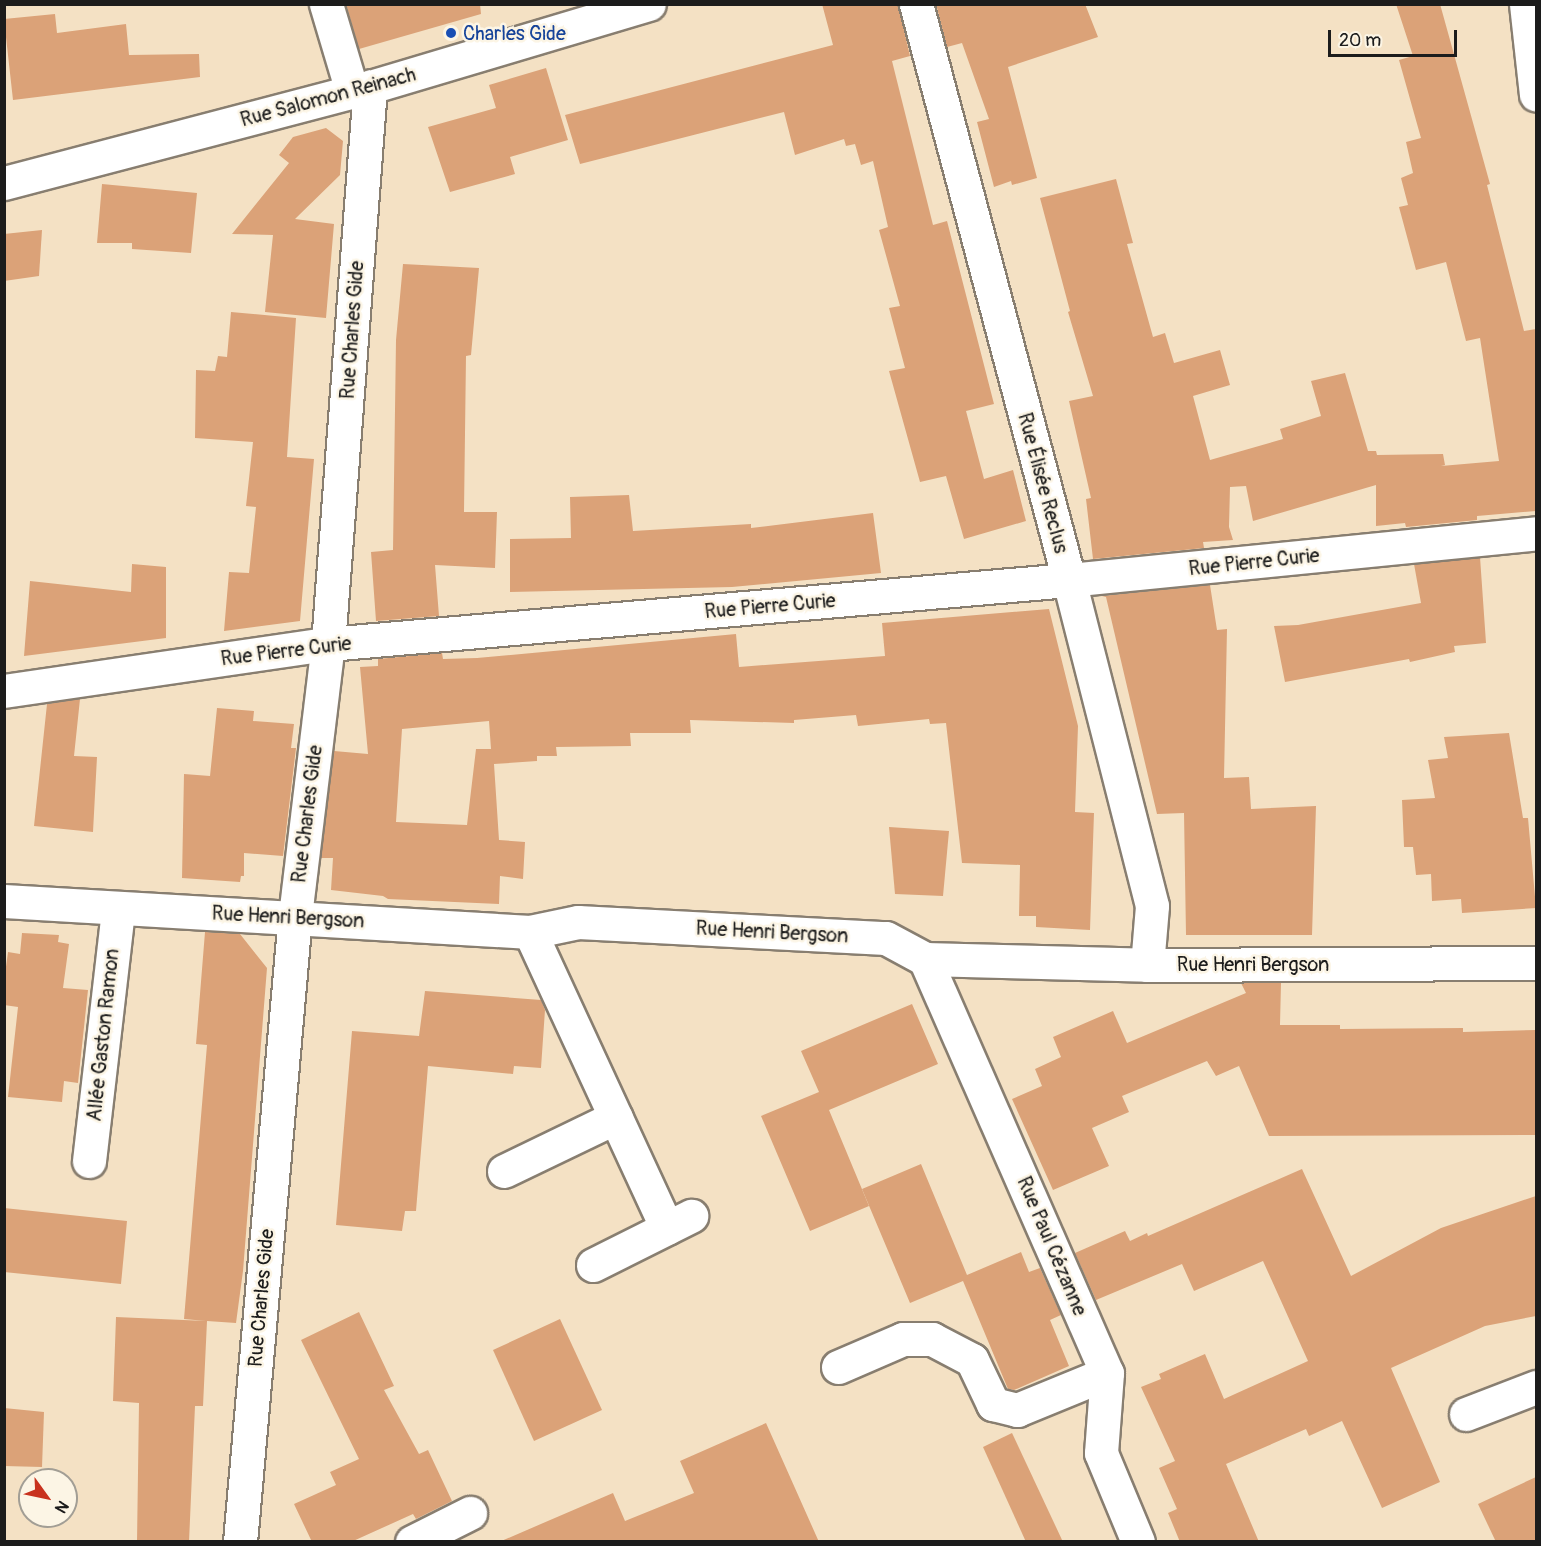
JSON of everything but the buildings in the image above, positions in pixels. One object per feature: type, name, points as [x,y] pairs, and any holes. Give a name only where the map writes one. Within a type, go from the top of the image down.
[{"type":"street","points":[[326,4],[361,89]]},
{"type":"street","name":"Rue Salomon Reinach","points":[[4,183],[361,89],[649,4]]},
{"type":"street","name":"Rue Élisée Reclus","points":[[916,4],[1069,580],[1152,906],[1147,964]]},
{"type":"street","points":[[1526,4],[1536,94]]},
{"type":"street","name":"Rue Charles Gide","points":[[240,1542],[295,916],[328,644],[361,89]]},
{"type":"street","name":"Rue Pierre Curie","points":[[4,691],[328,644],[1069,580],[1536,533]]},
{"type":"street","name":"Rue Henri Bergson","points":[[4,901],[118,909],[295,916],[530,932],[578,922],[886,938],[925,959],[1147,964],[1536,963]]},
{"type":"street","name":"Allée Gaston Ramon","points":[[89,1161],[118,909]]},
{"type":"street","points":[[530,932],[616,1117],[679,1222],[593,1265]]},
{"type":"street","name":"Rue Paul Cézanne","points":[[925,959],[1107,1373],[1101,1454],[1138,1542]]},
{"type":"street","points":[[504,1171],[616,1117]]},
{"type":"street","points":[[838,1367],[903,1339],[932,1339],[972,1360],[993,1404],[1017,1410],[1107,1373]]},
{"type":"street","points":[[1466,1414],[1536,1387]]},
{"type":"street","points":[[412,1542],[470,1513]]},
{"type":"place","name":"Charles Gide","points":[[451,33]]}]
